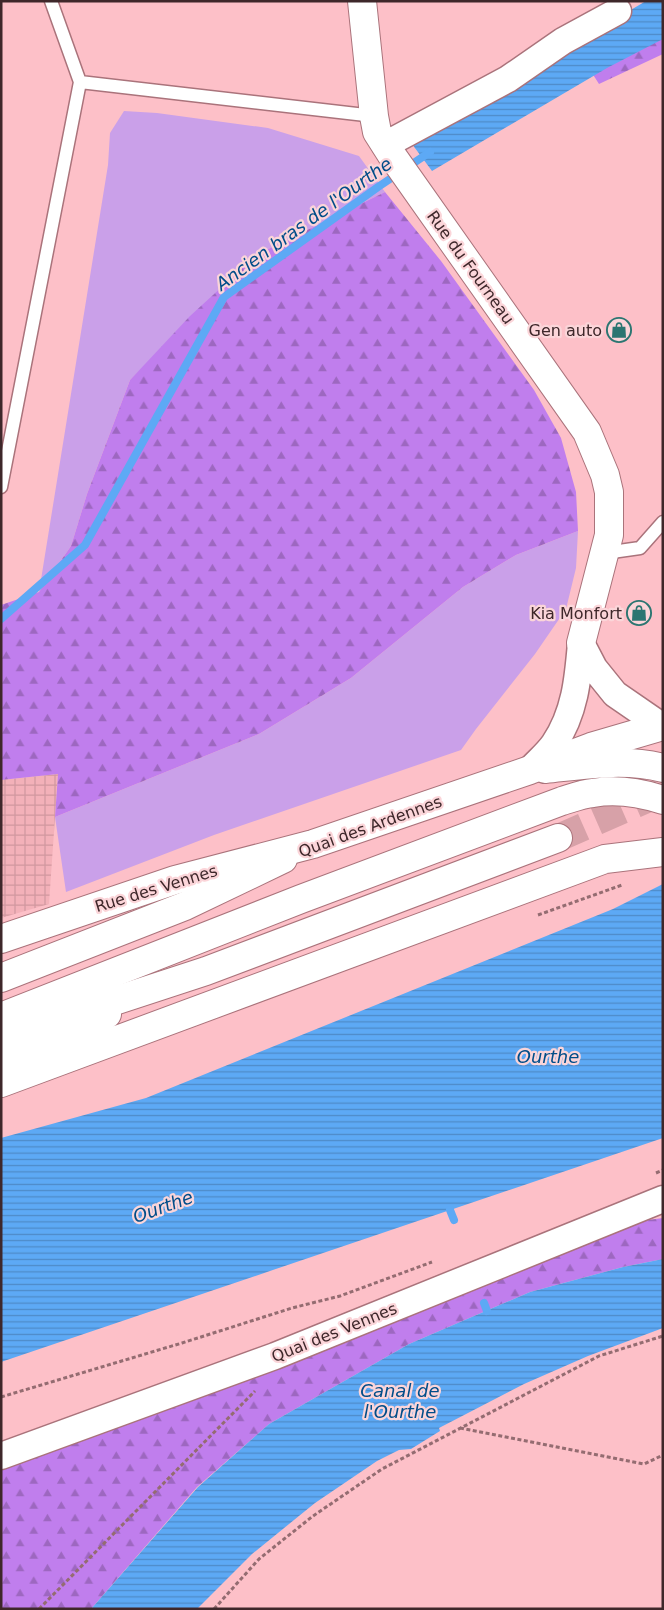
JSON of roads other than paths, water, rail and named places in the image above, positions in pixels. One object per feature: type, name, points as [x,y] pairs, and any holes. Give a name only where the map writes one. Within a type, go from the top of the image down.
[{"type":"main road","name":"Rue du Fourneau","points":[[368,2],[374,116],[378,132],[415,189],[588,432],[604,475],[608,492],[609,535],[606,553],[581,642]]},
{"type":"main road","name":"Quai des Ardennes","points":[[1,978],[185,906],[313,844],[590,748],[662,727]]},
{"type":"main road","points":[[530,770],[606,763],[663,768]]},
{"type":"main road","points":[[1,1017],[301,899],[562,800],[592,793],[623,792],[663,800]]},
{"type":"main road","points":[[1,1038],[206,970],[558,838]]},
{"type":"main road","name":"Rue des Vennes","points":[[1,939],[175,880],[313,844]]},
{"type":"main road","points":[[1,1083],[605,859],[663,852]]},
{"type":"main road","points":[[1,1060],[206,970]]},
{"type":"street","points":[[388,149],[508,79],[563,41],[618,11]]},
{"type":"street","points":[[581,642],[594,668],[616,694],[662,727]]},
{"type":"street","name":"Rue du Fourneau","points":[[530,770],[553,746],[568,719],[578,679],[581,642]]},
{"type":"street","name":"Quai des Vennes","points":[[1,1456],[214,1379],[663,1200]]},
{"type":"lane","points":[[1,487],[80,82],[51,1]]},
{"type":"lane","points":[[80,82],[374,116]]},
{"type":"lane","points":[[606,553],[640,548],[663,522]]},
{"type":"water","points":[[646,1],[663,1],[663,39],[607,68],[432,171],[409,140]]},
{"type":"water","name":"Ourthe","points":[[663,884],[663,1138],[1,1362],[1,1138],[146,1098],[613,909]]},
{"type":"water","name":"Canal de l'Ourthe","points":[[663,1259],[663,1328],[588,1356],[524,1384],[439,1428],[440,1431],[411,1449],[399,1450],[377,1461],[315,1503],[252,1554],[197,1609],[91,1609],[198,1487],[269,1424],[409,1344],[530,1292],[623,1267]]},
{"type":"waterway","name":"Ancien bras de l'Ourthe","points":[[1,619],[85,545],[224,297],[430,152]]},
{"type":"waterway","points":[[450,1210],[454,1220]]},
{"type":"waterway","points":[[484,1303],[487,1311]]},
{"type":"tunnel","points":[[558,838],[663,792]]},
{"type":"place","name":"Gen auto","points":[[619,330]]},
{"type":"place","name":"Kia Monfort","points":[[639,613]]}]
